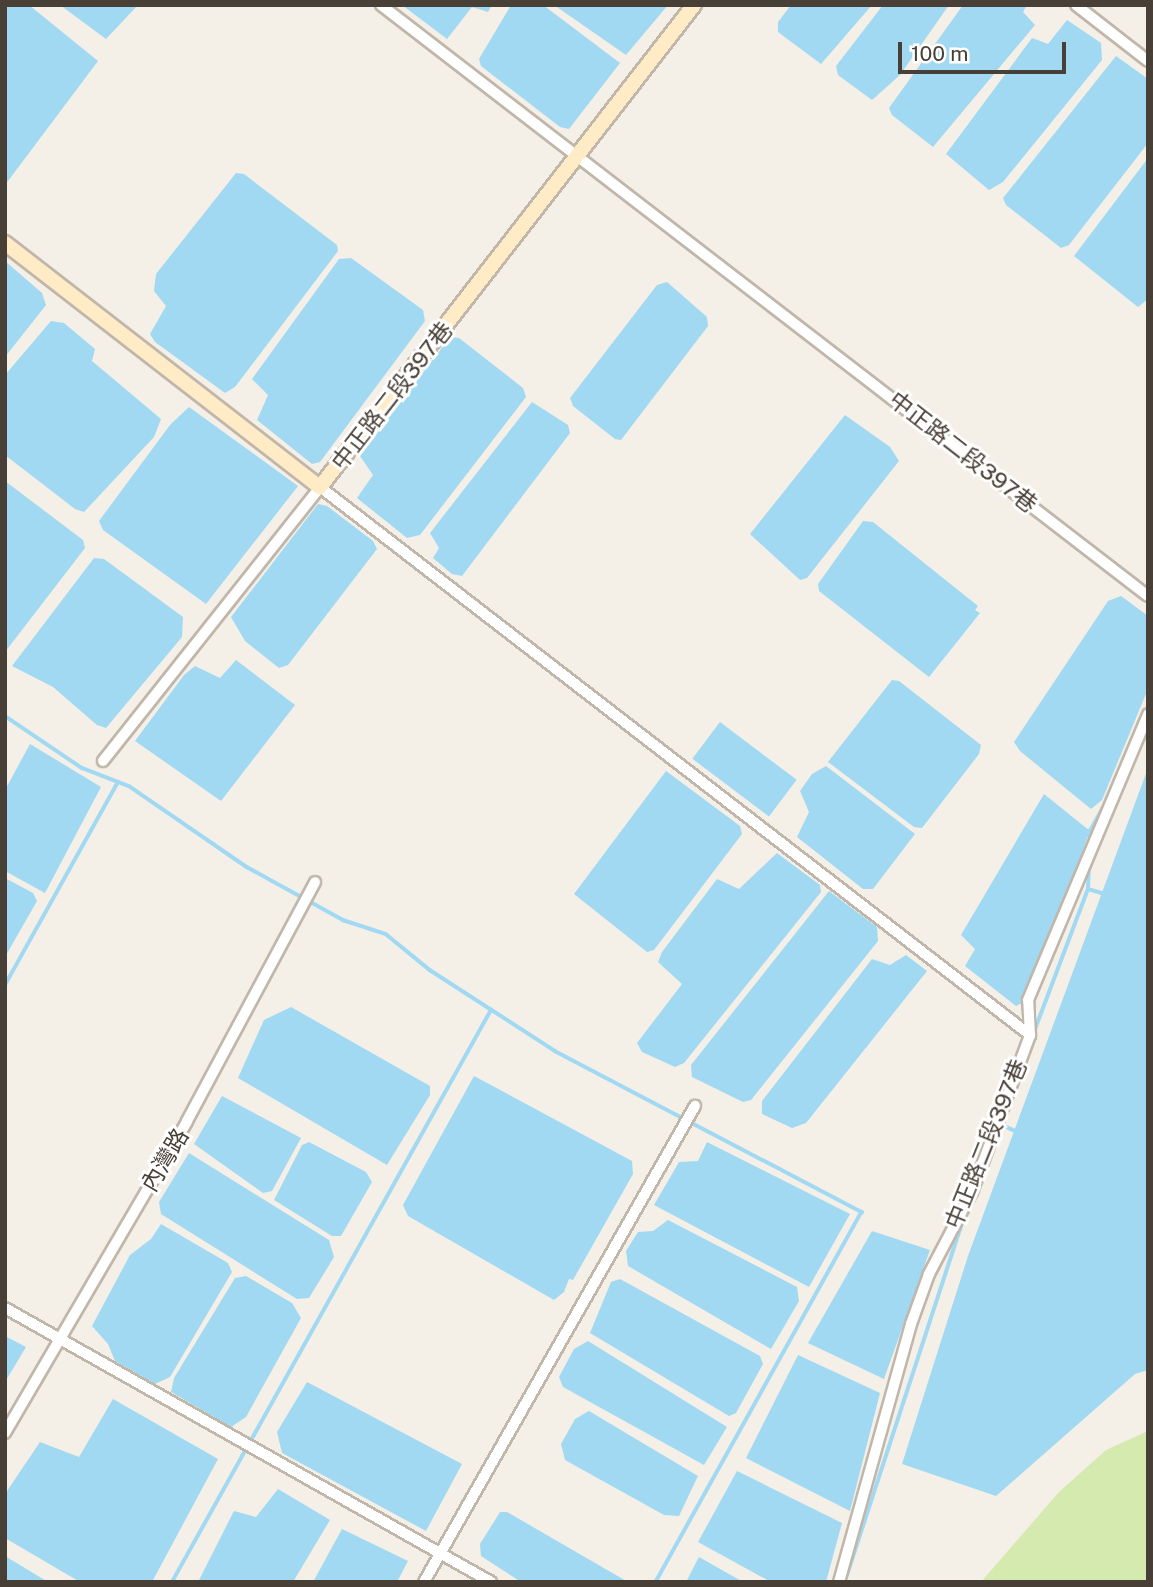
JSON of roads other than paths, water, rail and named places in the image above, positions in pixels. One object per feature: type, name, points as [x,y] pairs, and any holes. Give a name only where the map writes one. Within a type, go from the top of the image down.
[{"type":"street","name":"中正路二段397巷","points":[[381,5],[1148,596]]},
{"type":"street","name":"中正路二段397巷","points":[[5,243],[320,487],[694,5]]},
{"type":"street","points":[[1076,5],[1148,61]]},
{"type":"street","points":[[103,761],[320,487],[1030,1035]]},
{"type":"street","name":"中正路二段397巷","points":[[839,1582],[911,1324],[929,1274],[972,1192],[1030,1035],[1028,1000],[1148,714]]},
{"type":"street","name":"內灣路","points":[[5,1433],[187,1121],[316,882]]},
{"type":"street","points":[[424,1582],[695,1106]]},
{"type":"street","points":[[5,1308],[491,1582]]},
{"type":"water","points":[[5,5],[29,5],[98,61],[5,185]]},
{"type":"water","points":[[60,5],[138,5],[106,39]]},
{"type":"water","points":[[402,5],[492,5],[488,12],[472,7],[447,39]]},
{"type":"water","points":[[511,5],[543,5],[620,63],[569,129],[560,127],[481,66],[479,59]]},
{"type":"water","points":[[554,5],[668,5],[626,55]]},
{"type":"water","points":[[791,5],[872,5],[821,64],[778,32],[778,22]]},
{"type":"water","points":[[883,5],[949,5],[900,75],[872,100],[838,75],[836,66]]},
{"type":"water","points":[[963,5],[1027,5],[1023,12],[1035,25],[933,147],[892,115],[889,108]]},
{"type":"water","points":[[1067,20],[1101,43],[1102,60],[1003,182],[989,190],[946,154],[1032,38],[1048,44]]},
{"type":"water","points":[[1116,56],[1148,79],[1148,143],[1069,245],[1061,248],[1006,205],[1003,198]]},
{"type":"water","points":[[1148,158],[1148,299],[1138,307],[1074,256]]},
{"type":"water","points":[[236,173],[244,174],[337,245],[338,251],[235,387],[225,393],[155,342],[150,334],[166,306],[154,291],[156,274]]},
{"type":"water","points":[[351,258],[423,310],[425,321],[320,462],[312,464],[257,420],[268,395],[252,379],[339,259]]},
{"type":"water","points":[[5,261],[42,293],[46,305],[5,357]]},
{"type":"water","points":[[667,282],[707,317],[708,326],[621,440],[615,439],[573,406],[570,398],[657,285]]},
{"type":"water","points":[[51,321],[64,323],[95,349],[92,361],[161,419],[154,437],[84,512],[75,509],[5,455],[5,375]]},
{"type":"water","points":[[450,337],[459,338],[523,388],[526,397],[420,535],[407,538],[357,498],[373,475],[360,456]]},
{"type":"water","points":[[532,402],[568,425],[570,433],[462,576],[452,574],[433,558],[439,548],[430,533]]},
{"type":"water","points":[[189,407],[298,486],[206,604],[103,530],[99,521],[170,425]]},
{"type":"water","points":[[845,415],[890,447],[899,461],[807,578],[800,580],[750,534]]},
{"type":"water","points":[[5,481],[83,540],[85,548],[5,652]]},
{"type":"water","points":[[318,504],[327,506],[373,541],[377,549],[288,665],[279,668],[245,641],[231,617]]},
{"type":"water","points":[[863,521],[873,522],[978,606],[975,610],[980,613],[929,677],[819,591],[818,584]]},
{"type":"water","points":[[94,558],[104,559],[183,617],[182,637],[106,728],[97,725],[53,687],[12,666]]},
{"type":"water","points":[[1121,596],[1148,616],[1148,689],[1102,800],[1091,809],[1020,751],[1014,742],[1108,601]]},
{"type":"water","points":[[236,660],[295,705],[221,801],[135,741],[184,675],[195,666],[220,678]]},
{"type":"water","points":[[892,680],[899,681],[981,745],[979,754],[922,828],[914,827],[828,762]]},
{"type":"water","points":[[720,722],[797,780],[769,817],[692,759]]},
{"type":"water","points":[[30,744],[101,787],[45,893],[5,871],[5,790]]},
{"type":"water","points":[[826,766],[915,834],[873,889],[863,889],[797,837],[809,812],[800,791],[812,774]]},
{"type":"water","points":[[1148,768],[1148,1370],[1135,1374],[996,1496],[902,1464],[968,1256]]},
{"type":"water","points":[[666,771],[740,826],[742,834],[654,950],[647,952],[574,894]]},
{"type":"water","points":[[1044,794],[1090,831],[1028,1000],[1016,1006],[965,966],[975,949],[961,935]]},
{"type":"water","points":[[777,853],[820,885],[821,892],[684,1063],[675,1067],[642,1052],[637,1043],[682,984],[658,962],[662,952],[717,879],[739,889]]},
{"type":"water","points":[[5,878],[33,893],[37,901],[5,957]]},
{"type":"water","points":[[829,891],[877,927],[878,941],[751,1100],[743,1102],[692,1077],[691,1065]]},
{"type":"water","points":[[906,955],[927,971],[806,1123],[792,1128],[762,1114],[762,1101],[872,959],[890,965]]},
{"type":"water","points":[[291,1007],[430,1086],[430,1095],[387,1165],[238,1078],[264,1020]]},
{"type":"water","points":[[474,1076],[632,1161],[633,1174],[573,1280],[569,1279],[564,1292],[554,1300],[408,1216],[403,1205]]},
{"type":"water","points":[[222,1096],[301,1138],[272,1191],[263,1193],[194,1144]]},
{"type":"water","points":[[309,1142],[366,1172],[372,1182],[341,1236],[332,1236],[274,1200],[302,1145]]},
{"type":"water","points":[[707,1142],[850,1214],[809,1287],[654,1205],[679,1162],[698,1161]]},
{"type":"water","points":[[189,1153],[329,1240],[334,1257],[309,1298],[297,1299],[161,1214],[159,1202]]},
{"type":"water","points":[[668,1220],[797,1287],[799,1301],[771,1349],[628,1266],[626,1251],[638,1232],[653,1231]]},
{"type":"water","points":[[161,1224],[228,1263],[232,1272],[170,1377],[155,1384],[115,1361],[108,1344],[92,1326],[130,1255],[151,1239]]},
{"type":"water","points":[[872,1231],[930,1250],[884,1379],[808,1343]]},
{"type":"water","points":[[246,1276],[292,1303],[301,1318],[246,1417],[231,1427],[171,1392],[174,1378],[235,1278]]},
{"type":"water","points":[[620,1279],[760,1356],[763,1364],[736,1413],[729,1416],[590,1333],[611,1282]]},
{"type":"water","points":[[5,1336],[26,1347],[5,1382]]},
{"type":"water","points":[[588,1341],[727,1427],[704,1465],[563,1387],[559,1377],[574,1349]]},
{"type":"water","points":[[798,1355],[880,1393],[850,1511],[746,1458]]},
{"type":"water","points":[[307,1382],[462,1464],[426,1531],[282,1453],[277,1432]]},
{"type":"water","points":[[113,1399],[218,1459],[152,1582],[80,1582],[5,1538],[5,1494],[40,1442],[79,1457]]},
{"type":"water","points":[[589,1411],[698,1476],[679,1516],[664,1515],[565,1460],[561,1444],[575,1419]]},
{"type":"water","points":[[737,1471],[842,1523],[826,1582],[771,1582],[698,1542]]},
{"type":"water","points":[[278,1489],[330,1520],[293,1582],[198,1582],[234,1511],[256,1517]]},
{"type":"water","points":[[500,1512],[507,1512],[628,1582],[521,1582],[481,1556],[480,1544]]},
{"type":"water","points":[[342,1529],[408,1561],[397,1582],[313,1582]]},
{"type":"water","points":[[5,1556],[48,1582],[5,1582]]},
{"type":"water","points":[[699,1557],[743,1582],[686,1582]]},
{"type":"waterway","points":[[5,716],[82,768],[129,786],[247,867],[343,920],[386,934],[430,970],[555,1051],[862,1212],[656,1582]]},
{"type":"waterway","points":[[5,985],[118,782]]},
{"type":"waterway","points":[[1090,842],[1090,831],[1103,808]]},
{"type":"waterway","points":[[1034,1032],[1088,889],[1089,864]]},
{"type":"waterway","points":[[1088,889],[1102,893]]},
{"type":"waterway","points":[[172,1582],[491,1010]]},
{"type":"waterway","points":[[1000,1124],[1018,1132]]},
{"type":"waterway","points":[[846,1578],[963,1219]]}]
